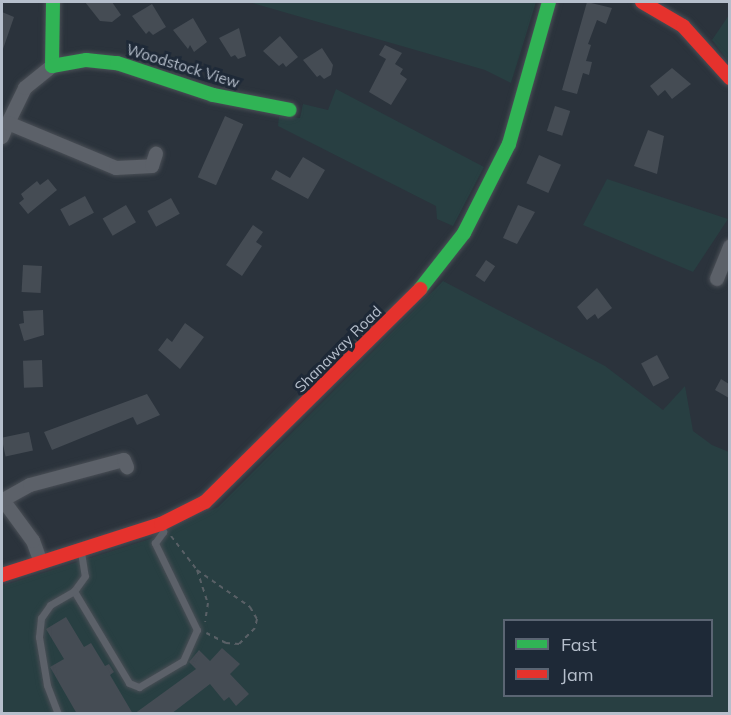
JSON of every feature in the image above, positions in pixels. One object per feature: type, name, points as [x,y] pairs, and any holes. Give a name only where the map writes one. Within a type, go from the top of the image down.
[{"type":"street","points":[[52,66],[53,2]]},
{"type":"street","name":"Shanaway Road","points":[[2,574],[79,547],[162,528],[206,502],[355,356],[444,261],[488,190],[509,144],[549,2]]},
{"type":"street","points":[[642,2],[683,26],[729,78]]},
{"type":"street","name":"Woodstock View","points":[[2,136],[25,88],[52,66],[86,60],[117,63],[213,95],[290,110]]},
{"type":"street","points":[[267,121],[269,106]]},
{"type":"street","points":[[8,123],[116,168],[152,166],[156,154]]},
{"type":"street","points":[[717,279],[729,247]]},
{"type":"street","points":[[40,560],[33,541],[2,499],[30,485],[124,460],[127,467]]},
{"type":"lane","points":[[74,591],[129,683],[139,687],[183,661],[197,630],[155,543],[162,528]]},
{"type":"lane","points":[[57,714],[47,685],[39,637],[41,618],[50,604],[74,591],[85,576],[79,547]]},
{"type":"path","points":[[162,528],[175,538],[197,570],[208,603],[207,615],[197,630],[226,643],[240,644],[255,628],[257,619],[250,607],[197,570]]},
{"type":"green space","points":[[249,2],[536,2],[511,83],[485,70]]},
{"type":"green space","points":[[729,15],[729,62],[712,40]]},
{"type":"green space","points":[[336,89],[484,167],[453,226],[437,219],[436,206],[278,126],[279,116],[300,118],[303,104],[328,110]]},
{"type":"green space","points":[[607,179],[728,219],[693,272],[583,225]]},
{"type":"green space","points":[[443,281],[605,366],[663,410],[685,386],[693,431],[712,445],[729,452],[729,713],[2,713],[2,586],[150,539],[218,507]]},
{"type":"building","points":[[85,2],[112,2],[121,15],[112,22],[100,21]]},
{"type":"building","points":[[587,2],[612,8],[606,24],[597,20],[588,44],[591,45],[586,61],[592,62],[589,75],[583,73],[577,94],[562,90]]},
{"type":"building","points":[[152,4],[166,27],[153,35],[149,31],[146,34],[132,16]]},
{"type":"building","points":[[2,12],[14,17],[3,49],[2,49]]},
{"type":"building","points":[[193,18],[207,42],[194,52],[190,45],[188,49],[173,30]]},
{"type":"building","points":[[239,28],[246,56],[238,59],[235,55],[231,57],[219,38]]},
{"type":"building","points":[[280,36],[298,57],[286,67],[283,63],[279,66],[263,51]]},
{"type":"building","points":[[385,45],[402,53],[395,64],[403,69],[400,74],[407,79],[391,105],[369,92],[386,59],[379,55]]},
{"type":"building","points":[[322,48],[333,65],[331,75],[324,79],[320,75],[317,77],[303,60]]},
{"type":"building","points":[[672,68],[691,84],[672,99],[665,90],[658,96],[650,86]]},
{"type":"building","points":[[555,106],[570,111],[562,136],[547,131]]},
{"type":"building","points":[[225,116],[243,124],[216,185],[198,177]]},
{"type":"building","points":[[648,130],[664,136],[657,174],[634,166]]},
{"type":"building","points":[[539,155],[561,165],[548,193],[526,183]]},
{"type":"building","points":[[303,157],[325,170],[308,199],[271,179],[276,170],[290,178]]},
{"type":"building","points":[[48,179],[57,190],[28,214],[19,203],[24,199],[21,194],[37,181],[40,185]]},
{"type":"building","points":[[85,196],[94,213],[69,226],[60,209]]},
{"type":"building","points":[[171,198],[180,214],[156,227],[147,211]]},
{"type":"building","points":[[126,205],[136,222],[113,236],[103,218]]},
{"type":"building","points":[[518,205],[535,212],[517,244],[503,238]]},
{"type":"building","points":[[253,225],[263,232],[256,242],[262,246],[242,276],[226,265]]},
{"type":"building","points":[[486,260],[495,266],[484,282],[475,276]]},
{"type":"building","points":[[23,265],[42,266],[41,293],[22,292]]},
{"type":"building","points":[[597,288],[612,308],[598,319],[595,314],[587,320],[577,307]]},
{"type":"building","points":[[43,310],[44,335],[24,341],[19,324],[24,323],[23,311]]},
{"type":"building","points":[[185,323],[204,337],[180,369],[158,350],[167,338],[172,342]]},
{"type":"building","points":[[657,355],[669,378],[653,386],[641,363]]},
{"type":"building","points":[[42,360],[43,387],[24,388],[23,361]]},
{"type":"building","points":[[721,379],[729,384],[729,398],[715,390]]},
{"type":"building","points":[[147,394],[160,415],[137,425],[133,417],[52,450],[44,432]]},
{"type":"building","points":[[29,432],[33,451],[6,456],[2,438]]},
{"type":"building","points":[[66,617],[84,647],[91,643],[105,666],[109,664],[114,672],[110,675],[133,714],[77,714],[50,667],[64,659],[46,629]]},
{"type":"building","points":[[222,648],[240,664],[230,674],[249,694],[236,706],[229,697],[224,701],[210,684],[171,714],[134,714],[196,669],[189,662],[199,650],[210,661]]},
{"type":"traffic: fast","points":[[53,2],[52,66],[86,60],[117,63],[213,95],[290,110]]},
{"type":"traffic: fast","points":[[420,289],[464,233],[509,144],[549,2]]},
{"type":"traffic: jam","points":[[642,2],[683,26],[730,78]]},
{"type":"traffic: jam","points":[[2,575],[161,524],[205,502],[420,289]]}]
